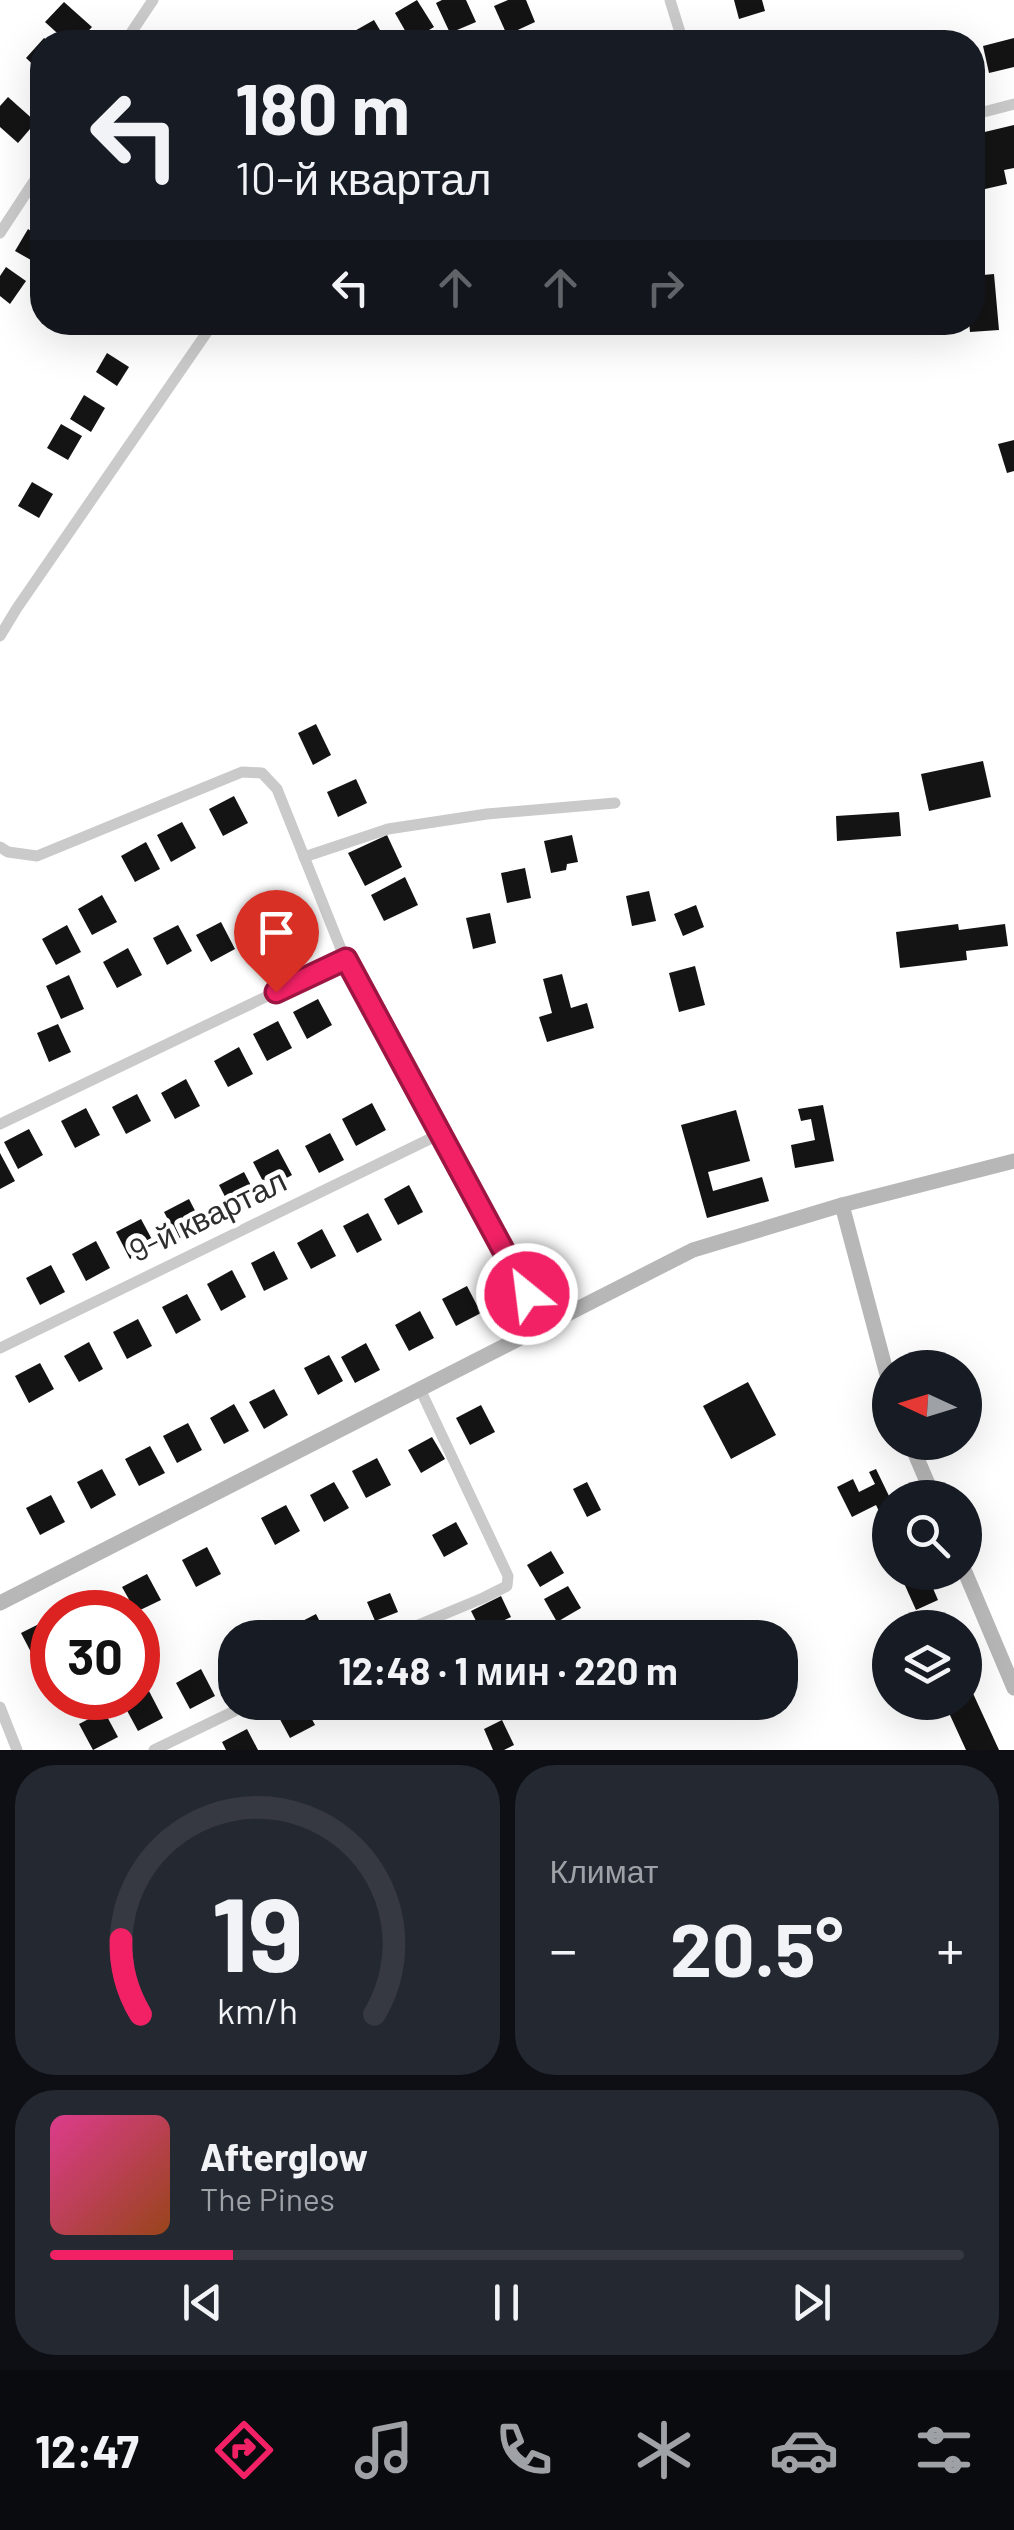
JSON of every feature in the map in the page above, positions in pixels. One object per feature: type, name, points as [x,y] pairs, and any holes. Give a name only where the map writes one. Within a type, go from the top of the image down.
[{"type":"street","points":[[133,30],[153,0]]},
{"type":"street","points":[[670,0],[680,30]]},
{"type":"street","points":[[985,112],[1014,104]]},
{"type":"street","points":[[0,233],[30,187]]},
{"type":"street","points":[[0,636],[205,335]]},
{"type":"street","points":[[0,846],[8,852],[37,856],[242,772],[262,773],[276,789],[346,959],[544,1326]]},
{"type":"street","points":[[304,857],[388,829],[487,814],[615,804]]},
{"type":"street","points":[[0,1124],[346,959]]},
{"type":"street","name":"9-й квартал","points":[[0,1348],[440,1134]]},
{"type":"street","points":[[0,1603],[693,1250],[842,1205],[1014,1161]]},
{"type":"street","points":[[842,1205],[880,1350]]},
{"type":"street","points":[[420,1389],[508,1576],[508,1586],[430,1620]]},
{"type":"street","points":[[973,1590],[1014,1688]]},
{"type":"street","points":[[0,1708],[17,1750]]},
{"type":"street","points":[[154,1750],[218,1719]]},
{"type":"building","points":[[417,0],[434,27],[405,30],[395,13]]},
{"type":"building","points":[[466,0],[476,22],[449,30],[436,3]]},
{"type":"building","points":[[508,0],[526,0],[535,22],[518,30],[505,30],[494,6]]},
{"type":"building","points":[[734,0],[762,0],[765,11],[739,19]]},
{"type":"building","points":[[64,2],[92,27],[54,30],[45,22]]},
{"type":"building","points":[[374,20],[380,30],[356,30]]},
{"type":"building","points":[[1014,38],[1014,67],[989,73],[985,45]]},
{"type":"building","points":[[8,97],[30,117],[30,129],[18,143],[0,127],[0,106]]},
{"type":"building","points":[[1014,125],[1014,168],[1004,170],[1007,184],[985,189],[985,132]]},
{"type":"building","points":[[28,229],[30,230],[30,259],[15,251]]},
{"type":"building","points":[[6,267],[26,281],[10,304],[0,296],[0,276]]},
{"type":"building","points":[[994,274],[999,330],[985,331],[985,275]]},
{"type":"building","points":[[107,353],[129,367],[117,386],[96,372]]},
{"type":"building","points":[[84,395],[105,408],[91,432],[70,419]]},
{"type":"building","points":[[61,424],[82,436],[68,460],[47,448]]},
{"type":"building","points":[[1014,440],[1014,471],[1007,473],[998,444]]},
{"type":"building","points":[[32,482],[53,494],[39,518],[18,506]]},
{"type":"building","points":[[316,724],[331,755],[313,765],[298,733]]},
{"type":"building","points":[[983,761],[991,797],[929,811],[921,774]]},
{"type":"building","points":[[356,779],[367,803],[338,817],[327,792]]},
{"type":"building","points":[[234,796],[248,823],[223,836],[209,809]]},
{"type":"building","points":[[899,812],[901,836],[837,841],[836,816]]},
{"type":"building","points":[[182,822],[196,848],[171,862],[157,835]]},
{"type":"building","points":[[387,835],[402,867],[365,886],[348,853]]},
{"type":"building","points":[[572,835],[578,862],[551,873],[544,841]]},
{"type":"building","points":[[146,842],[160,869],[135,882],[121,856]]},
{"type":"building","points":[[525,868],[531,898],[507,903],[501,873]]},
{"type":"building","points":[[405,877],[418,905],[384,921],[371,895]]},
{"type":"building","points":[[649,891],[656,921],[632,926],[626,896]]},
{"type":"building","points":[[102,895],[117,922],[92,935],[78,909]]},
{"type":"building","points":[[696,905],[704,927],[683,936],[674,914]]},
{"type":"building","points":[[490,913],[496,943],[473,949],[466,918]]},
{"type":"building","points":[[295,917],[309,943],[284,957],[270,930]]},
{"type":"building","points":[[221,922],[235,949],[211,962],[196,935]]},
{"type":"building","points":[[958,924],[959,930],[1005,924],[1008,946],[966,951],[967,960],[900,968],[896,932]]},
{"type":"building","points":[[67,925],[81,952],[56,965],[42,939]]},
{"type":"building","points":[[178,925],[192,951],[167,965],[153,938]]},
{"type":"building","points":[[128,948],[142,975],[117,988],[103,962]]},
{"type":"building","points":[[695,966],[705,1005],[679,1012],[669,973]]},
{"type":"building","points":[[562,974],[571,1008],[587,1003],[594,1028],[547,1042],[539,1017],[552,1013],[543,979]]},
{"type":"building","points":[[69,975],[84,1009],[61,1019],[46,986]]},
{"type":"building","points":[[318,999],[332,1025],[307,1039],[293,1012]]},
{"type":"building","points":[[278,1021],[292,1048],[267,1061],[253,1034]]},
{"type":"building","points":[[58,1024],[71,1052],[49,1062],[37,1033]]},
{"type":"building","points":[[239,1047],[253,1074],[228,1087],[214,1061]]},
{"type":"building","points":[[186,1079],[200,1106],[175,1119],[161,1093]]},
{"type":"building","points":[[137,1094],[151,1121],[126,1134],[112,1107]]},
{"type":"building","points":[[372,1103],[386,1130],[356,1146],[342,1119]]},
{"type":"building","points":[[823,1105],[834,1161],[795,1168],[791,1145],[815,1140],[811,1119],[801,1121],[798,1109]]},
{"type":"building","points":[[86,1108],[100,1135],[75,1148],[61,1121]]},
{"type":"building","points":[[736,1110],[750,1161],[708,1172],[713,1191],[762,1177],[769,1201],[707,1218],[681,1125]]},
{"type":"building","points":[[29,1129],[43,1155],[18,1169],[4,1142]]},
{"type":"building","points":[[330,1133],[344,1160],[319,1173],[305,1146]]},
{"type":"building","points":[[278,1149],[292,1175],[267,1189],[253,1162]]},
{"type":"building","points":[[0,1153],[15,1181],[0,1189]]},
{"type":"building","points":[[244,1172],[258,1199],[233,1212],[219,1185]]},
{"type":"building","points":[[409,1185],[423,1212],[398,1225],[384,1199]]},
{"type":"building","points":[[189,1199],[203,1226],[178,1239],[164,1212]]},
{"type":"building","points":[[368,1213],[382,1240],[357,1253],[343,1226]]},
{"type":"building","points":[[141,1219],[155,1245],[130,1259],[116,1232]]},
{"type":"building","points":[[322,1229],[336,1256],[311,1269],[297,1243]]},
{"type":"building","points":[[96,1241],[110,1268],[86,1281],[72,1254]]},
{"type":"building","points":[[274,1251],[288,1279],[264,1291],[251,1263]]},
{"type":"building","points":[[51,1265],[65,1292],[40,1305],[26,1278]]},
{"type":"building","points":[[232,1270],[246,1297],[221,1311],[207,1284]]},
{"type":"building","points":[[467,1286],[481,1313],[456,1326],[442,1299]]},
{"type":"building","points":[[187,1294],[201,1320],[176,1334],[162,1307]]},
{"type":"building","points":[[420,1311],[434,1338],[409,1351],[395,1325]]},
{"type":"building","points":[[138,1319],[152,1346],[127,1359],[113,1332]]},
{"type":"building","points":[[89,1342],[103,1369],[79,1382],[64,1356]]},
{"type":"building","points":[[366,1343],[380,1370],[355,1383],[341,1357]]},
{"type":"building","points":[[329,1355],[343,1381],[318,1395],[304,1368]]},
{"type":"building","points":[[40,1363],[54,1389],[29,1403],[15,1376]]},
{"type":"building","points":[[748,1382],[776,1435],[731,1459],[703,1406]]},
{"type":"building","points":[[274,1389],[288,1415],[264,1429],[249,1402]]},
{"type":"building","points":[[234,1404],[249,1431],[224,1444],[210,1418]]},
{"type":"building","points":[[481,1405],[495,1432],[470,1445],[456,1418]]},
{"type":"building","points":[[188,1423],[202,1450],[177,1463],[163,1436]]},
{"type":"building","points":[[432,1437],[445,1459],[421,1473],[408,1450]]},
{"type":"building","points":[[150,1446],[165,1473],[139,1486],[125,1459]]},
{"type":"building","points":[[377,1458],[391,1485],[366,1498],[352,1471]]},
{"type":"building","points":[[102,1469],[116,1495],[91,1509],[77,1482]]},
{"type":"building","points":[[876,1469],[881,1480],[873,1480],[869,1472]]},
{"type":"building","points":[[853,1479],[859,1492],[872,1486],[872,1507],[852,1517],[837,1487]]},
{"type":"building","points":[[334,1482],[349,1508],[324,1522],[310,1495]]},
{"type":"building","points":[[587,1482],[601,1510],[587,1517],[573,1489]]},
{"type":"building","points":[[51,1495],[65,1522],[40,1535],[26,1508]]},
{"type":"building","points":[[286,1505],[300,1531],[275,1545],[261,1518]]},
{"type":"building","points":[[456,1522],[468,1544],[444,1557],[432,1535]]},
{"type":"building","points":[[207,1547],[221,1574],[196,1587],[182,1560]]},
{"type":"building","points":[[551,1551],[564,1573],[540,1587],[527,1565]]},
{"type":"building","points":[[147,1574],[156,1590],[124,1590],[122,1587]]},
{"type":"building","points":[[568,1586],[581,1608],[556,1620],[544,1599]]},
{"type":"building","points":[[907,1590],[934,1590],[938,1600],[916,1610]]},
{"type":"building","points":[[390,1593],[398,1612],[375,1620],[367,1602]]},
{"type":"building","points":[[501,1596],[511,1617],[476,1620],[471,1611]]},
{"type":"building","points":[[30,1628],[30,1650],[21,1633]]},
{"type":"building","points":[[201,1669],[215,1696],[190,1709],[176,1683]]},
{"type":"building","points":[[982,1713],[999,1750],[966,1750],[952,1720],[982,1720]]},
{"type":"building","points":[[109,1720],[118,1737],[93,1750],[79,1724]]},
{"type":"building","points":[[132,1720],[159,1720],[138,1731]]},
{"type":"building","points":[[280,1720],[312,1720],[315,1725],[290,1738]]},
{"type":"building","points":[[502,1720],[514,1745],[493,1750],[484,1729]]},
{"type":"building","points":[[247,1729],[258,1750],[226,1750],[222,1742]]},
{"type":"route","points":[[276,992],[346,959],[527,1294]]}]
